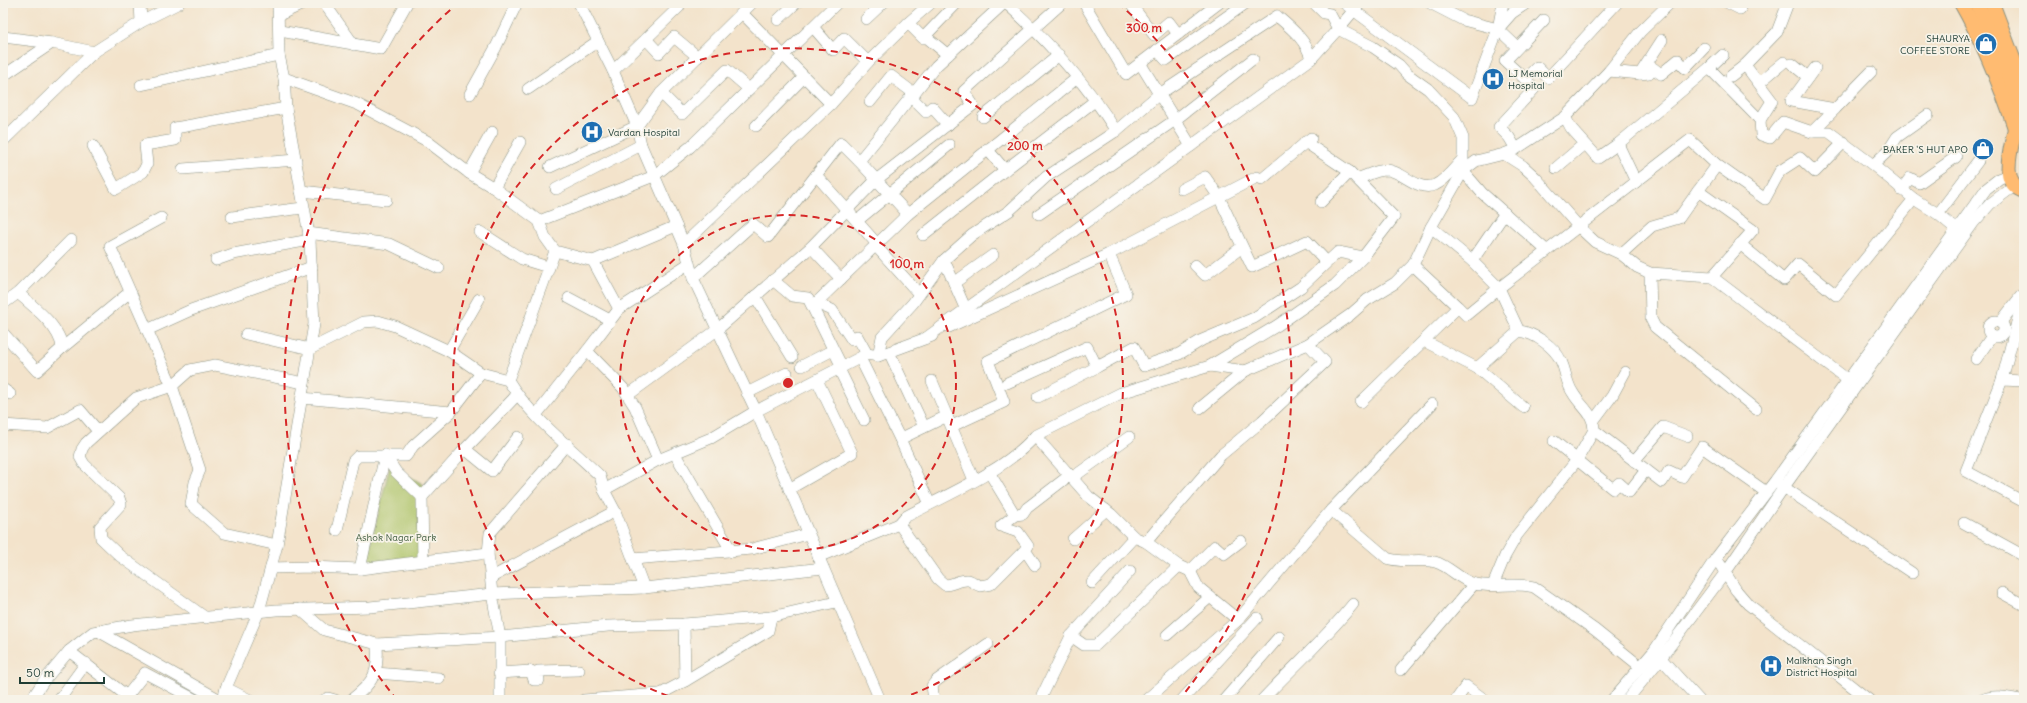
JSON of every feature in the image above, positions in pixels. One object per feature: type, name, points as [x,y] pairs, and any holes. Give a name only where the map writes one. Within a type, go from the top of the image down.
[{"type":"main road","points":[[1961,3],[1982,41],[2020,123],[2015,184]]},
{"type":"main road","points":[[1978,3],[2011,79],[2024,114]]},
{"type":"main road","points":[[1992,3],[2024,88]]},
{"type":"main road","points":[[2002,3],[2024,60]]},
{"type":"street","points":[[140,3],[141,22]]},
{"type":"street","points":[[3,141],[94,52],[141,22],[179,3]]},
{"type":"street","points":[[223,700],[226,688],[259,611],[277,545],[314,324],[312,267],[309,236],[286,108],[284,78],[279,55],[280,31],[278,3]]},
{"type":"street","points":[[279,15],[305,3]]},
{"type":"street","points":[[324,3],[354,45]]},
{"type":"street","points":[[280,31],[381,49],[407,3]]},
{"type":"street","points":[[470,94],[496,47],[517,3]]},
{"type":"street","points":[[613,71],[679,7],[674,3]]},
{"type":"street","points":[[550,167],[637,126],[661,93],[752,3]]},
{"type":"street","points":[[778,20],[796,3]]},
{"type":"street","points":[[539,221],[654,176],[690,147],[837,3]]},
{"type":"street","points":[[866,19],[883,3]]},
{"type":"street","points":[[684,244],[831,104],[868,62],[931,3]]},
{"type":"street","points":[[925,36],[957,3]]},
{"type":"street","points":[[860,161],[936,66],[1005,3],[1034,28],[1059,55],[1096,100],[1116,131]]},
{"type":"street","points":[[628,395],[717,330],[811,247],[876,180],[973,105],[964,91],[1062,3]]},
{"type":"street","points":[[1084,3],[1126,74],[1216,4]]},
{"type":"street","points":[[1130,3],[1154,35],[1169,22],[1178,34]]},
{"type":"street","points":[[1158,50],[1166,60],[1246,3]]},
{"type":"street","points":[[1314,3],[1324,13],[1330,14],[1338,29],[1373,47],[1399,65],[1439,100],[1454,118],[1463,138],[1463,171],[1482,193],[1546,250]]},
{"type":"street","points":[[1344,3],[1357,7],[1472,98],[1498,29],[1503,3]]},
{"type":"street","points":[[1430,3],[1463,20],[1498,29],[1517,48]]},
{"type":"street","points":[[1498,29],[1512,13],[1527,3]]},
{"type":"street","points":[[1200,408],[1245,371],[1308,344],[1350,315],[1367,300],[1395,283],[1413,265],[1463,171],[1476,160],[1504,154],[1516,149],[1565,117],[1609,71],[1640,32],[1670,3]]},
{"type":"street","points":[[1728,3],[1740,9]]},
{"type":"street","points":[[1731,76],[1745,65],[1777,32],[1788,3]]},
{"type":"street","points":[[582,4],[637,126],[641,145],[684,244],[688,264],[693,278],[756,411],[836,602],[880,700]]},
{"type":"street","points":[[1525,79],[1537,67],[1548,78],[1588,32],[1615,4]]},
{"type":"street","points":[[926,338],[1311,59],[1357,7]]},
{"type":"street","points":[[742,13],[831,104]]},
{"type":"street","points":[[868,356],[882,337],[919,294],[944,260],[972,235],[1009,211],[1046,177],[1116,131],[1158,95],[1277,16],[1293,30],[1309,50],[1311,59]]},
{"type":"street","points":[[1516,149],[1509,137],[1499,127],[1534,89],[1505,60],[1544,20]]},
{"type":"street","points":[[908,23],[923,38],[925,36],[948,55]]},
{"type":"street","points":[[813,27],[833,50],[844,38],[868,62]]},
{"type":"street","points":[[3,37],[52,43],[94,52]]},
{"type":"street","points":[[646,39],[659,53],[674,37],[698,56]]},
{"type":"street","points":[[1640,74],[1662,40]]},
{"type":"street","points":[[528,89],[598,41]]},
{"type":"street","points":[[3,76],[52,43]]},
{"type":"street","points":[[1609,71],[1640,74],[1648,73],[1653,68],[1661,74],[1678,60],[1685,68],[1704,48]]},
{"type":"street","points":[[141,85],[279,55]]},
{"type":"street","points":[[983,117],[1059,55]]},
{"type":"street","points":[[1565,117],[1571,128],[1598,158],[1618,144],[1723,55]]},
{"type":"street","points":[[1039,214],[1175,120],[1253,59]]},
{"type":"street","points":[[1140,63],[1158,95],[1191,146]]},
{"type":"street","points":[[1759,83],[1788,63],[1808,77]]},
{"type":"street","points":[[1745,65],[1772,101],[1760,120],[1761,135],[1770,138],[1783,122],[1812,132],[1829,132],[1873,165],[1901,190],[1938,214],[1957,230]]},
{"type":"street","points":[[1709,68],[1760,120]]},
{"type":"street","points":[[1815,68],[1791,101],[1835,109]]},
{"type":"street","points":[[661,93],[682,114],[727,70],[749,89]]},
{"type":"street","points":[[1812,132],[1871,72]]},
{"type":"street","points":[[870,102],[891,76],[913,96],[926,112],[932,107],[948,125]]},
{"type":"street","points":[[756,126],[804,77]]},
{"type":"street","points":[[284,78],[364,108],[427,141],[469,173],[494,188],[539,221],[544,237],[555,251],[593,261],[676,226]]},
{"type":"street","points":[[930,504],[900,439],[868,356],[857,336],[852,340],[832,310],[816,303],[908,214],[1077,78]]},
{"type":"street","points":[[923,235],[1096,100]]},
{"type":"street","points":[[93,146],[116,189],[146,169],[145,146],[175,140],[175,128],[286,108]]},
{"type":"street","points":[[1873,165],[1888,151],[1898,137],[1928,114]]},
{"type":"street","points":[[469,173],[492,132]]},
{"type":"street","points":[[604,490],[658,460],[711,438],[756,411],[840,368],[868,356],[889,352],[926,338],[1109,254],[1257,177],[1262,179],[1308,140],[1353,175],[1394,217],[1364,257],[1335,286],[1278,325],[1210,366],[1120,393],[1035,436],[1025,448],[989,472],[905,517],[899,524],[818,557]]},
{"type":"street","points":[[1413,265],[1466,315],[1546,250],[1579,227],[1690,140],[1717,165],[1765,199],[1780,171],[1800,158],[1815,172],[1844,142]]},
{"type":"street","points":[[494,188],[520,142]]},
{"type":"street","points":[[693,278],[754,224],[768,238],[841,143],[860,161],[908,214]]},
{"type":"street","points":[[1556,168],[1584,144]]},
{"type":"street","points":[[1618,144],[1636,182]]},
{"type":"street","points":[[556,189],[641,145]]},
{"type":"street","points":[[858,220],[950,145]]},
{"type":"street","points":[[987,149],[1005,170]]},
{"type":"street","points":[[1504,154],[1523,166],[1535,177],[1579,227],[1595,242],[1621,254],[1637,268],[1650,273],[1712,277],[1848,380]]},
{"type":"street","points":[[1901,190],[1910,178],[1919,183],[1956,157]]},
{"type":"street","points":[[183,168],[296,160]]},
{"type":"street","points":[[1321,202],[1353,175],[1386,170],[1396,172],[1415,184],[1426,186],[1435,185],[1462,160]]},
{"type":"street","points":[[1938,214],[1978,161]]},
{"type":"street","points":[[1621,254],[1652,226],[1679,218],[1717,165]]},
{"type":"street","points":[[816,175],[858,220],[876,244],[919,294]]},
{"type":"street","points":[[1182,189],[1205,177],[1218,197],[1252,267],[1307,241],[1327,262]]},
{"type":"street","points":[[1612,700],[1641,667],[1658,654],[1725,573],[1779,484],[1848,380],[1992,183],[2015,184]]},
{"type":"street","points":[[1627,700],[1658,654],[1716,558],[1766,492],[1779,484],[1974,222],[1990,204],[2015,184]]},
{"type":"street","points":[[301,191],[386,200]]},
{"type":"street","points":[[1698,191],[1753,230],[1712,277]]},
{"type":"street","points":[[1740,244],[1784,280],[1798,264],[1836,295],[1914,199]]},
{"type":"street","points":[[232,217],[304,208]]},
{"type":"street","points":[[1472,261],[1505,213]]},
{"type":"street","points":[[161,218],[110,246],[172,386],[200,470],[195,482],[191,504],[224,533],[277,545]]},
{"type":"street","points":[[1432,227],[1472,261],[1499,288],[1519,331]]},
{"type":"street","points":[[480,232],[522,259],[548,267]]},
{"type":"street","points":[[216,260],[233,254],[309,236],[389,244],[439,268]]},
{"type":"street","points":[[3,304],[18,293],[71,240]]},
{"type":"street","points":[[811,247],[841,279]]},
{"type":"street","points":[[1195,265],[1206,275],[1242,247]]},
{"type":"street","points":[[508,380],[555,251]]},
{"type":"street","points":[[1038,397],[1134,347],[1144,366],[1179,354],[1202,340],[1254,318],[1301,287],[1338,252],[1364,257]]},
{"type":"street","points":[[952,426],[1004,402],[988,360],[1126,294],[1109,254]]},
{"type":"street","points":[[954,283],[993,255]]},
{"type":"street","points":[[944,260],[966,310]]},
{"type":"street","points":[[593,261],[619,309]]},
{"type":"street","points":[[536,415],[619,309],[688,264]]},
{"type":"street","points":[[147,330],[191,310],[312,267]]},
{"type":"street","points":[[1650,273],[1651,319],[1655,327],[1756,410]]},
{"type":"street","points":[[773,280],[792,296],[808,298],[864,420]]},
{"type":"street","points":[[3,333],[37,371],[62,348],[130,292]]},
{"type":"street","points":[[18,293],[48,322],[61,340],[62,348]]},
{"type":"street","points":[[1976,359],[1992,336],[1998,337],[2002,333],[2003,327],[2000,323],[2024,294]]},
{"type":"street","points":[[2024,294],[2002,380],[1966,471],[2024,502]]},
{"type":"street","points":[[755,296],[792,357]]},
{"type":"street","points":[[569,298],[610,320]]},
{"type":"street","points":[[449,351],[478,299]]},
{"type":"street","points":[[1361,402],[1458,307]]},
{"type":"street","points":[[246,334],[310,349],[364,322],[378,321],[395,326],[449,351],[481,373],[508,380],[517,395],[536,415],[600,476],[604,490],[615,511],[644,588]]},
{"type":"street","points":[[1477,368],[1519,331],[1530,332],[1555,352],[1561,361],[1565,377],[1573,393],[1594,425],[1634,461],[1662,482],[1669,471],[1682,477],[1702,447],[1766,492]]},
{"type":"street","points":[[1424,341],[1440,350],[1466,361],[1477,368],[1524,407]]},
{"type":"street","points":[[1146,542],[1221,455],[1262,421],[1325,362],[1308,344]]},
{"type":"street","points":[[1007,383],[1087,347],[1097,367]]},
{"type":"street","points":[[802,366],[833,350]]},
{"type":"street","points":[[587,351],[628,395],[635,407],[658,460]]},
{"type":"street","points":[[889,352],[924,427]]},
{"type":"street","points":[[206,618],[120,556],[101,538],[100,527],[121,504],[119,498],[84,464],[80,457],[82,449],[98,431],[136,398],[172,386],[190,370],[215,365],[304,383]]},
{"type":"street","points":[[1210,366],[1245,371]]},
{"type":"street","points":[[1493,585],[1505,556],[1517,535],[1577,460],[1594,425],[1625,372]]},
{"type":"street","points":[[337,530],[353,461],[358,456],[406,456],[413,446],[451,412],[481,373]]},
{"type":"street","points":[[747,393],[787,373]]},
{"type":"street","points":[[789,489],[852,453],[817,380]]},
{"type":"street","points":[[2002,380],[2024,381]]},
{"type":"street","points":[[932,381],[974,480]]},
{"type":"street","points":[[423,561],[422,497],[465,449],[517,395]]},
{"type":"street","points":[[302,398],[451,412]]},
{"type":"street","points":[[1146,700],[1238,620],[1331,510],[1432,404]]},
{"type":"street","points":[[3,425],[47,428],[80,410],[98,431]]},
{"type":"street","points":[[900,439],[947,416]]},
{"type":"street","points":[[1634,461],[1663,426],[1687,436]]},
{"type":"street","points":[[1035,436],[1088,496],[1106,510],[1134,537],[1146,542],[1179,566],[1190,571],[1198,587],[1238,620]]},
{"type":"street","points":[[465,449],[492,471],[518,437]]},
{"type":"street","points":[[899,524],[938,579],[945,585],[952,585],[956,582],[968,580],[980,586],[991,584],[1028,546],[1018,532],[1001,526],[1015,515],[1023,514],[1027,508],[1071,476],[1129,437]]},
{"type":"street","points":[[1554,441],[1612,489],[1619,484],[1629,492],[1646,470]]},
{"type":"street","points":[[500,700],[500,638],[492,594],[492,577],[488,553],[490,533],[567,444]]},
{"type":"street","points":[[674,454],[732,552]]},
{"type":"street","points":[[384,455],[396,472],[422,497]]},
{"type":"street","points":[[360,569],[384,455]]},
{"type":"street","points":[[989,472],[1015,515]]},
{"type":"street","points":[[1779,484],[1912,573]]},
{"type":"street","points":[[1073,539],[1106,510]]},
{"type":"street","points":[[1331,510],[1387,558],[1397,562],[1435,562],[1443,565],[1474,584],[1522,584],[1534,587],[1595,630],[1641,667]]},
{"type":"street","points":[[492,577],[615,511]]},
{"type":"street","points":[[1964,524],[2024,556]]},
{"type":"street","points":[[633,559],[732,552],[772,545],[808,534]]},
{"type":"street","points":[[1092,583],[1134,537]]},
{"type":"street","points":[[1190,571],[1215,546],[1224,554],[1241,541]]},
{"type":"street","points":[[1025,550],[1035,564]]},
{"type":"street","points":[[271,568],[311,567],[360,569],[488,553]]},
{"type":"street","points":[[1716,558],[1748,604],[1869,700]]},
{"type":"street","points":[[1071,636],[1084,645],[1096,645],[1179,566]]},
{"type":"street","points":[[31,700],[43,682],[69,651],[94,632],[132,625],[259,611],[370,607],[492,594],[644,588],[823,568]]},
{"type":"street","points":[[1040,700],[1071,636],[1130,571]]},
{"type":"street","points":[[1401,670],[1474,584]]},
{"type":"street","points":[[2002,593],[2024,605]]},
{"type":"street","points":[[1167,635],[1210,597]]},
{"type":"street","points":[[300,609],[324,630],[377,644],[500,638],[608,626],[684,624],[772,618],[836,602]]},
{"type":"street","points":[[1262,700],[1303,657],[1330,632],[1353,604]]},
{"type":"street","points":[[650,700],[685,681],[768,631],[772,618]]},
{"type":"street","points":[[1182,700],[1257,618]]},
{"type":"street","points":[[684,624],[685,681]]},
{"type":"street","points":[[98,631],[220,700]]},
{"type":"street","points":[[1224,700],[1280,636]]},
{"type":"street","points":[[351,700],[367,685],[376,673],[378,661],[377,644]]},
{"type":"street","points":[[934,700],[932,686],[936,681],[988,644]]},
{"type":"street","points":[[69,651],[130,698],[145,673],[196,700]]},
{"type":"street","points":[[1658,654],[1699,700]]},
{"type":"street","points":[[59,700],[86,663]]},
{"type":"street","points":[[499,674],[531,671],[534,680],[540,680],[538,671],[579,670]]},
{"type":"street","points":[[376,673],[439,678]]},
{"type":"street","points":[[1456,700],[1466,686],[1485,700]]},
{"type":"street","points":[[226,688],[250,700]]},
{"type":"street","points":[[584,700],[661,694]]},
{"type":"street","points":[[1982,700],[1986,698],[2003,697],[2021,700]]},
{"type":"street","points":[[324,700],[328,698],[335,700]]},
{"type":"green space","name":"Ashok Nagar Park","points":[[390,465],[424,485],[418,499],[420,558],[372,564],[366,563]]},
{"type":"place","name":"SHAURYA COFFEE STORE","points":[[1986,44]]},
{"type":"place","name":"LJ Memorial Hospital","points":[[1493,79]]},
{"type":"place","name":"Vardan Hospital","points":[[592,132]]},
{"type":"place","name":"BAKER 'S HUT APO","points":[[1983,149]]},
{"type":"place","name":"Malkhan Singh District Hospital","points":[[1771,666]]}]
